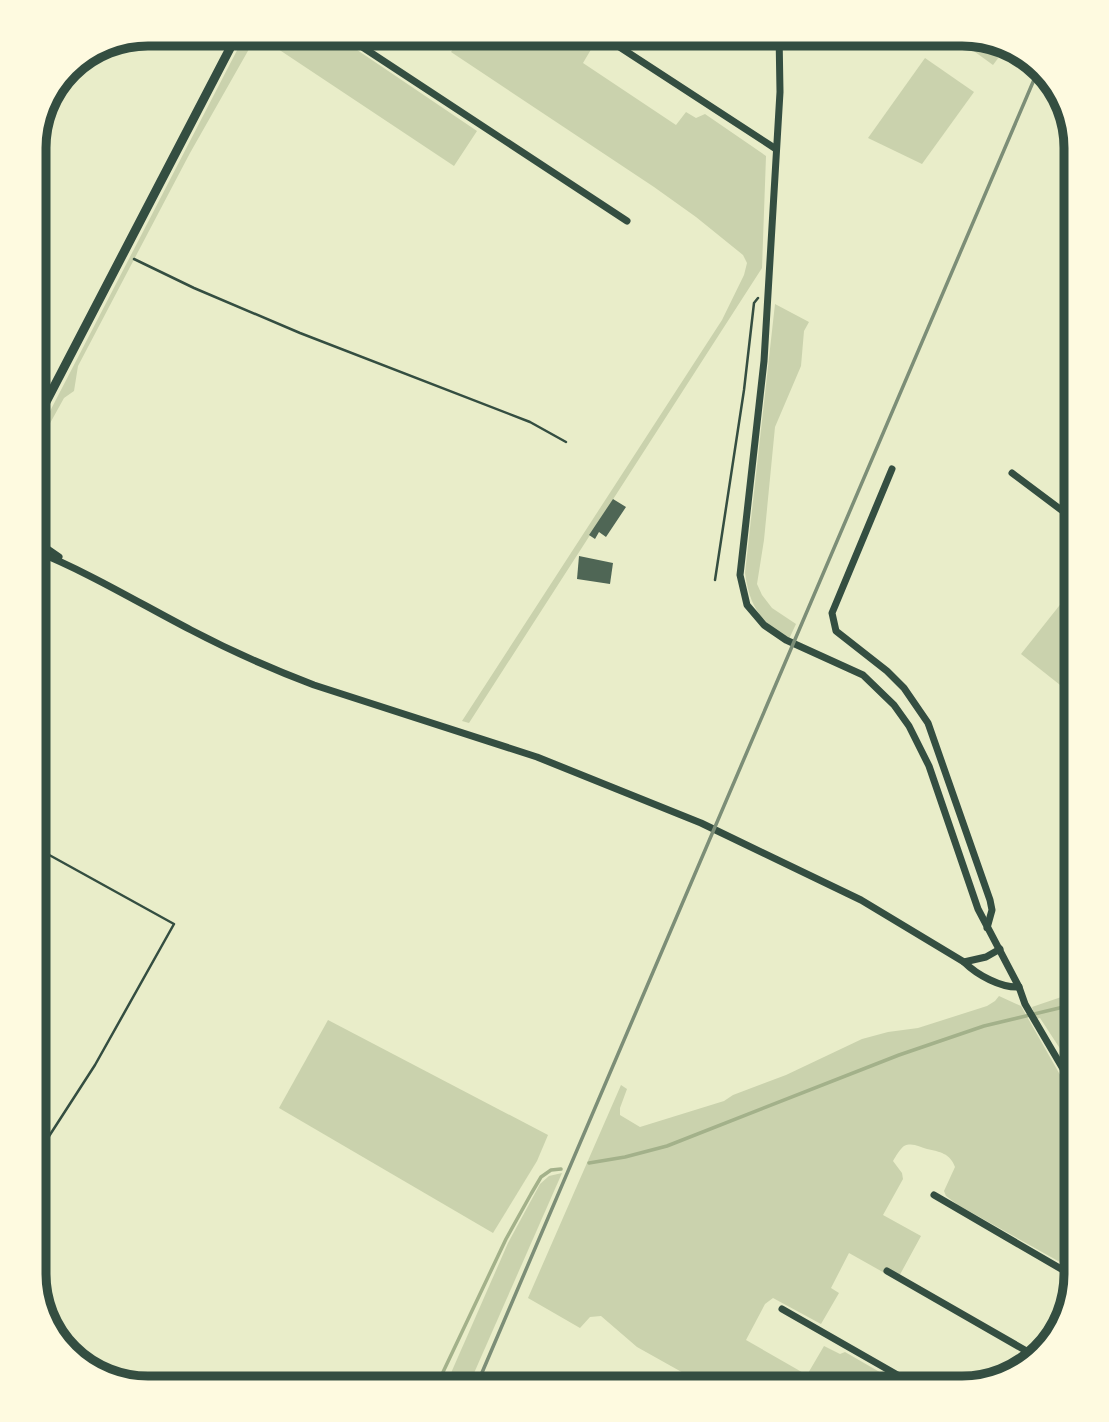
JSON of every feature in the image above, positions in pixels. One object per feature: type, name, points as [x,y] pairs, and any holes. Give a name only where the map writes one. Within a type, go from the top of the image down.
[{"type":"street","points":[[46,402],[231,46]]},
{"type":"street","points":[[361,46],[627,221]]},
{"type":"street","points":[[618,46],[776,149]]},
{"type":"street","points":[[780,46],[765,361],[740,575],[743,593],[754,615],[764,625],[786,640],[863,675],[894,705],[909,726],[933,777],[978,909],[1019,987],[1024,1004],[1064,1069]]},
{"type":"street","points":[[892,469],[832,613],[832,620],[836,631],[887,671],[904,688],[928,723],[990,900],[992,910],[987,928]]},
{"type":"street","points":[[1012,473],[1064,512]]},
{"type":"street","points":[[46,548],[68,564]]},
{"type":"street","points":[[46,555],[68,564],[194,632],[285,674],[537,757],[702,823],[861,900],[1001,984],[1019,987]]},
{"type":"street","points":[[964,962],[986,957],[1000,950]]},
{"type":"street","points":[[934,1195],[1064,1271]]},
{"type":"street","points":[[887,1271],[1028,1352]]},
{"type":"street","points":[[782,1309],[899,1376]]},
{"type":"path","points":[[124,255],[320,341],[530,422],[566,442]]},
{"type":"path","points":[[715,580],[744,390],[754,303],[758,298],[768,297]]},
{"type":"path","points":[[46,853],[174,924],[95,1065],[46,1141]]},
{"type":"green space","points":[[239,46],[251,46],[190,153],[78,366],[74,391],[64,398],[46,431],[46,419]]},
{"type":"green space","points":[[274,46],[351,46],[477,131],[454,166]]},
{"type":"green space","points":[[455,46],[593,46],[583,63],[676,125],[686,112],[696,118],[705,114],[766,156],[762,268],[469,723],[462,721],[722,320],[747,263],[743,255],[654,187],[451,52]]},
{"type":"green space","points":[[967,46],[1002,53],[993,65]]},
{"type":"green space","points":[[925,58],[974,92],[922,164],[868,138]]},
{"type":"green space","points":[[775,304],[809,322],[804,331],[801,366],[775,427],[757,584],[772,608],[796,624],[789,639],[758,612],[750,595],[745,573]]},
{"type":"green space","points":[[1063,601],[1064,688],[1021,654]]},
{"type":"green space","points":[[999,996],[1021,1006],[1064,1082],[1064,1264],[946,1196],[944,1191],[955,1167],[950,1159],[940,1152],[907,1145],[893,1161],[903,1179],[883,1215],[921,1236],[897,1280],[849,1253],[831,1288],[839,1293],[821,1324],[773,1298],[765,1304],[746,1340],[807,1375],[824,1346],[840,1354],[845,1352],[887,1376],[689,1376],[637,1347],[601,1316],[590,1317],[580,1328],[528,1298],[621,1085],[627,1089],[620,1115],[640,1127],[724,1101],[862,1039],[918,1028],[995,1001]]},
{"type":"green space","points":[[1064,996],[1064,1055],[1040,1018],[1036,1019],[1032,1007]]},
{"type":"green space","points":[[328,1020],[548,1135],[537,1161],[493,1233],[279,1108]]},
{"type":"green space","points":[[562,1173],[473,1376],[450,1376],[508,1243],[540,1184],[549,1176]]},
{"type":"building","points":[[613,499],[626,507],[606,537],[599,532],[595,539],[589,535]]},
{"type":"building","points":[[579,556],[613,563],[610,584],[577,579]]},
{"type":"waterway","points":[[589,1163],[667,1146],[899,1055],[984,1026],[1064,1007]]},
{"type":"waterway","points":[[441,1376],[506,1239],[531,1194],[541,1177],[551,1170],[561,1169]]},
{"type":"railway","points":[[481,1376],[1035,77]]}]
